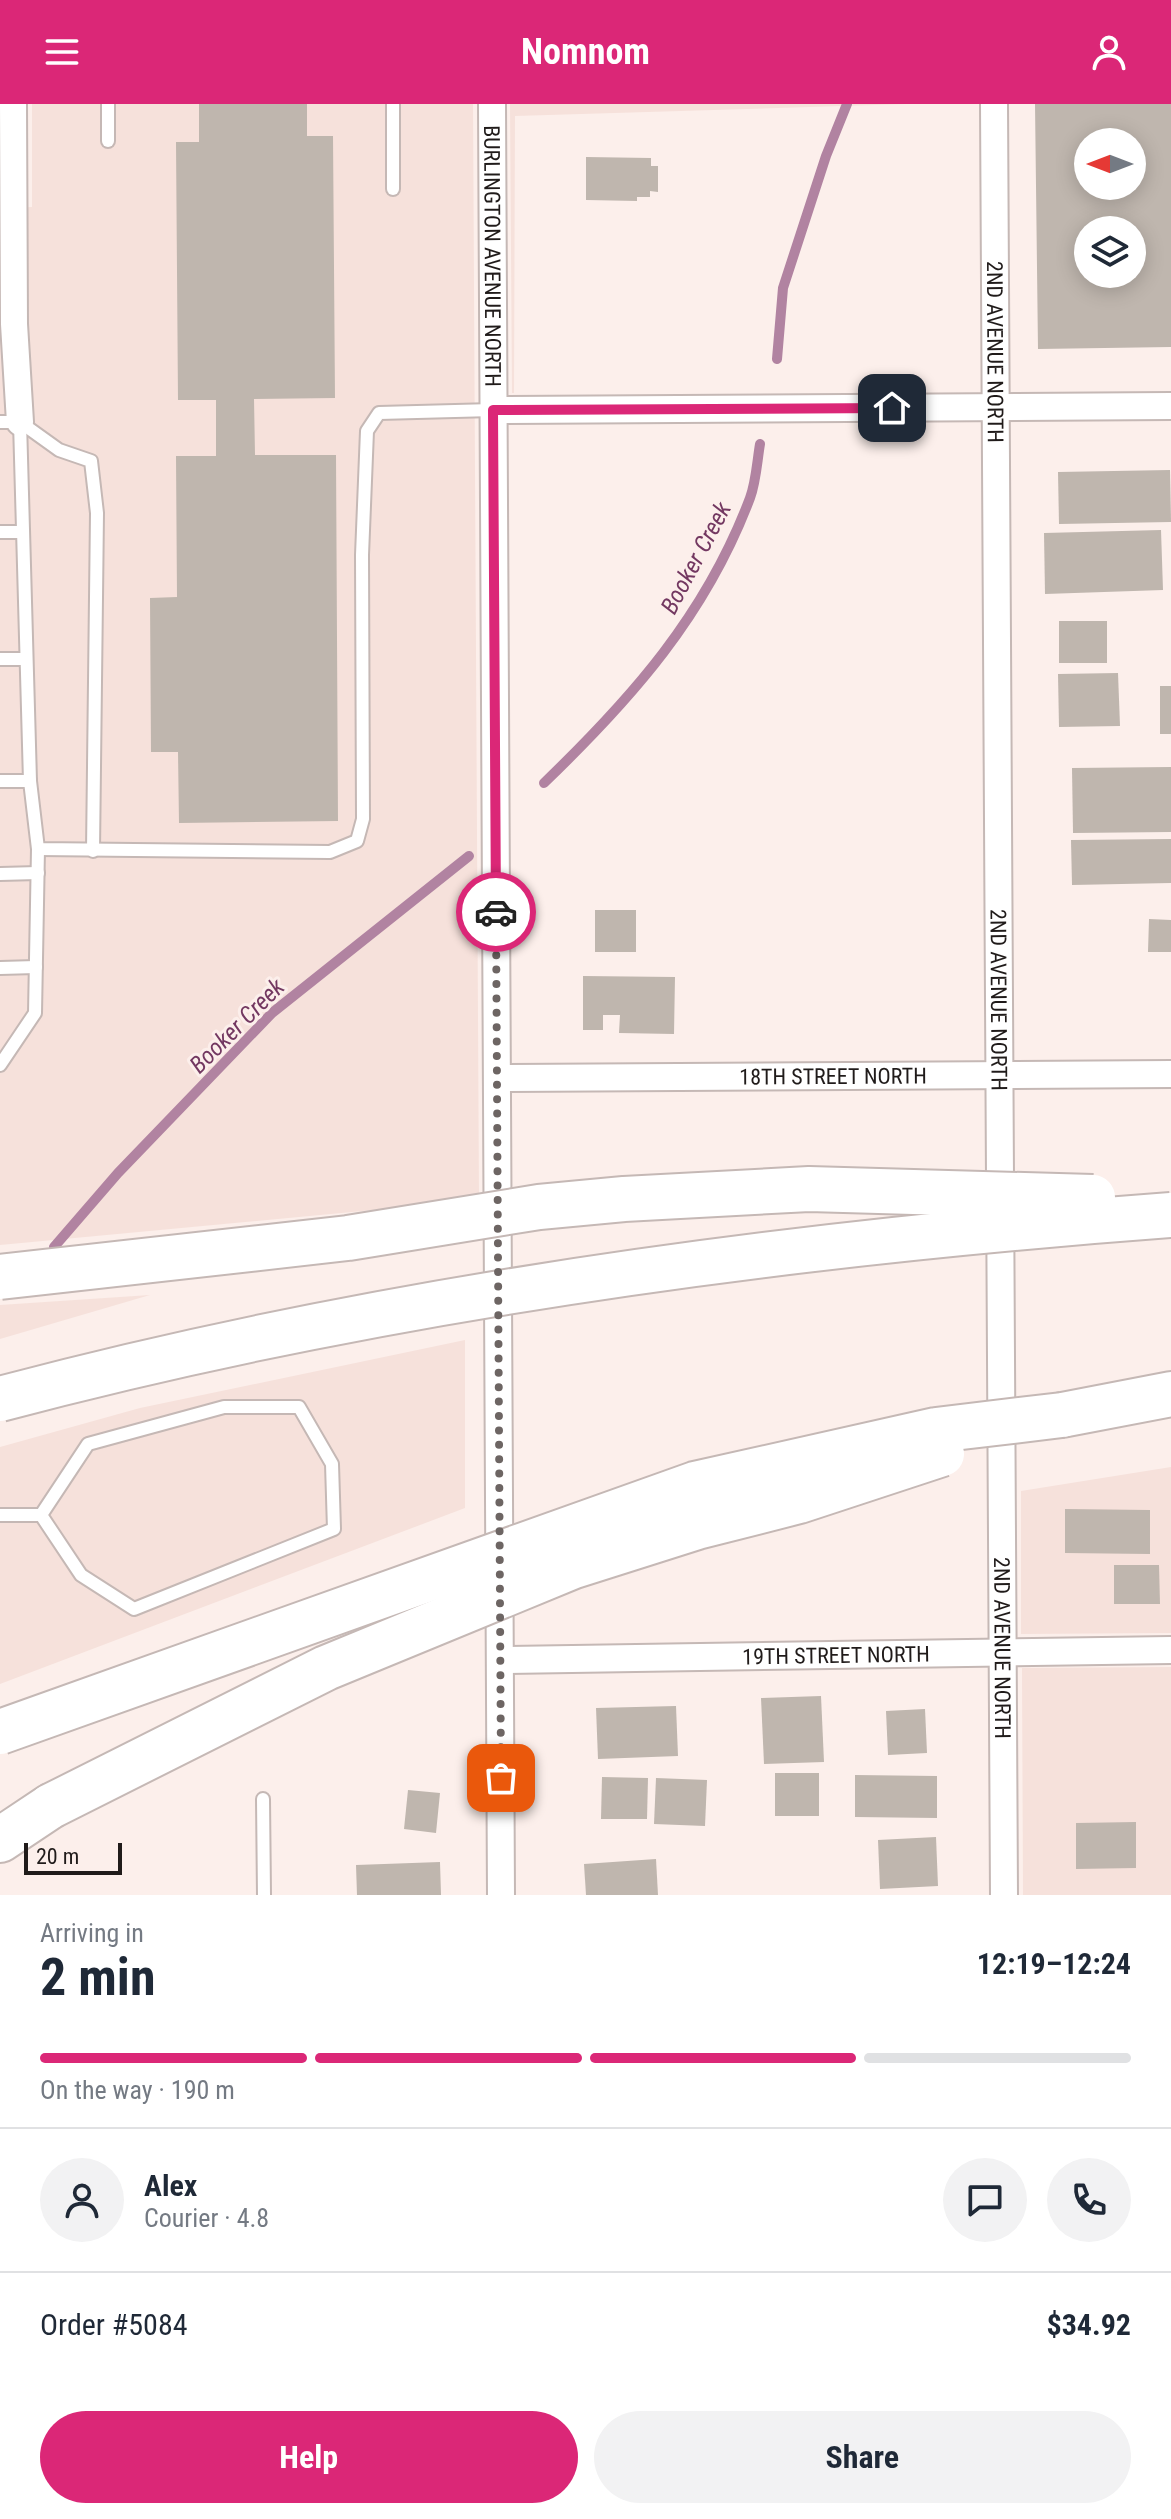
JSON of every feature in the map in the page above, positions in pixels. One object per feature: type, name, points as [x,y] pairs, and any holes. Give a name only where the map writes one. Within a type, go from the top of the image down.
[{"type":"highway","points":[[0,1277],[348,1238],[539,1207],[624,1199],[809,1189],[1171,1199]]},
{"type":"highway","points":[[0,1399],[113,1369],[400,1309],[916,1236],[1171,1215]]},
{"type":"highway","points":[[0,1732],[695,1484],[936,1430],[1062,1415],[1171,1394]]},
{"type":"highway","points":[[0,1840],[51,1806],[326,1668],[574,1566],[697,1527],[799,1501],[1062,1415]]},
{"type":"street","points":[[10,422],[14,264],[7,191],[13,104]]},
{"type":"street","name":"BURLINGTON AVENUE NORTH","points":[[492,104],[501,1895]]},
{"type":"street","name":"2ND AVENUE NORTH","points":[[994,104],[1004,1895]]},
{"type":"street","points":[[493,410],[1171,406]]},
{"type":"street","name":"18TH STREET NORTH","points":[[497,1078],[1171,1074]]},
{"type":"street","name":"19TH STREET NORTH","points":[[500,1660],[1171,1650]]},
{"type":"lane","points":[[108,104],[108,141]]},
{"type":"lane","points":[[393,104],[393,189]]},
{"type":"lane","points":[[38,849],[330,852],[357,841],[363,819],[362,555],[367,431],[379,413],[493,410]]},
{"type":"lane","points":[[10,422],[59,450],[91,461],[97,513],[93,851]]},
{"type":"lane","points":[[0,1065],[35,1013],[38,873],[30,781],[23,532],[10,422]]},
{"type":"lane","points":[[0,532],[23,532]]},
{"type":"lane","points":[[0,659],[26,659]]},
{"type":"lane","points":[[0,781],[30,781]]},
{"type":"lane","points":[[0,874],[38,873]]},
{"type":"lane","points":[[0,968],[36,967]]},
{"type":"lane","points":[[224,1407],[299,1407],[332,1464],[334,1529],[134,1609],[81,1575],[41,1515],[88,1444],[224,1407]]},
{"type":"lane","points":[[0,1515],[41,1515]]},
{"type":"lane","points":[[263,1799],[264,1895]]},
{"type":"shaded area","points":[[32,104],[473,104],[479,1200],[0,1245],[0,208],[32,207]]},
{"type":"shaded area","points":[[510,104],[907,104],[515,116],[512,393]]},
{"type":"shaded area","points":[[150,1295],[0,1339],[0,1305]]},
{"type":"shaded area","points":[[465,1340],[465,1508],[0,1684],[0,1447],[140,1408]]},
{"type":"shaded area","points":[[1171,1467],[1171,1633],[1021,1634],[1021,1491]]},
{"type":"shaded area","points":[[1171,1667],[1171,1895],[1023,1895],[1022,1668]]},
{"type":"building","points":[[199,104],[307,104],[307,136],[333,136],[335,398],[254,399],[255,455],[336,455],[338,821],[179,823],[178,752],[151,752],[150,598],[177,597],[176,456],[216,456],[216,400],[178,400],[176,142],[199,142]]},
{"type":"building","points":[[1035,104],[1171,104],[1171,347],[1038,349]]},
{"type":"building","points":[[586,157],[651,158],[651,166],[658,166],[658,192],[650,191],[650,197],[637,197],[637,201],[586,200]]},
{"type":"building","points":[[1170,470],[1171,522],[1059,524],[1058,472]]},
{"type":"building","points":[[1161,530],[1163,590],[1045,594],[1044,533]]},
{"type":"building","points":[[1059,621],[1107,621],[1107,663],[1059,663]]},
{"type":"building","points":[[1118,673],[1120,726],[1059,727],[1058,674]]},
{"type":"building","points":[[1160,686],[1171,686],[1171,734],[1160,734]]},
{"type":"building","points":[[1171,767],[1171,832],[1073,833],[1072,768]]},
{"type":"building","points":[[1171,839],[1171,883],[1072,885],[1071,840]]},
{"type":"building","points":[[595,910],[636,910],[636,952],[595,952]]},
{"type":"building","points":[[1149,919],[1171,920],[1171,952],[1148,952]]},
{"type":"building","points":[[583,976],[675,977],[674,1034],[619,1033],[620,1015],[603,1015],[603,1030],[583,1030]]},
{"type":"building","points":[[1065,1509],[1150,1510],[1150,1554],[1065,1553]]},
{"type":"building","points":[[1114,1565],[1159,1565],[1160,1604],[1114,1604]]},
{"type":"building","points":[[821,1696],[824,1762],[764,1764],[761,1698]]},
{"type":"building","points":[[676,1706],[678,1756],[598,1759],[596,1708]]},
{"type":"building","points":[[925,1709],[927,1753],[888,1755],[886,1711]]},
{"type":"building","points":[[775,1773],[819,1773],[819,1816],[775,1816]]},
{"type":"building","points":[[855,1775],[937,1776],[937,1818],[855,1817]]},
{"type":"building","points":[[602,1777],[648,1778],[647,1819],[601,1819]]},
{"type":"building","points":[[656,1778],[707,1780],[705,1826],[654,1824]]},
{"type":"building","points":[[408,1790],[440,1793],[436,1833],[404,1829]]},
{"type":"building","points":[[1136,1822],[1136,1868],[1076,1869],[1076,1823]]},
{"type":"building","points":[[936,1837],[938,1886],[880,1889],[878,1840]]},
{"type":"building","points":[[656,1859],[658,1895],[586,1895],[584,1864]]},
{"type":"building","points":[[440,1862],[441,1895],[357,1895],[356,1865]]},
{"type":"waterway","name":"Booker Creek","points":[[777,359],[783,288],[826,156],[847,104]]},
{"type":"waterway","name":"Booker Creek","points":[[544,783],[636,686],[689,617],[712,580],[750,498],[760,444]]},
{"type":"waterway","name":"Booker Creek","points":[[54,1247],[118,1173],[272,1013],[469,856]]},
{"type":"way so far","points":[[496,912],[501,1778]]},
{"type":"route","points":[[496,912],[493,410],[892,408]]}]
